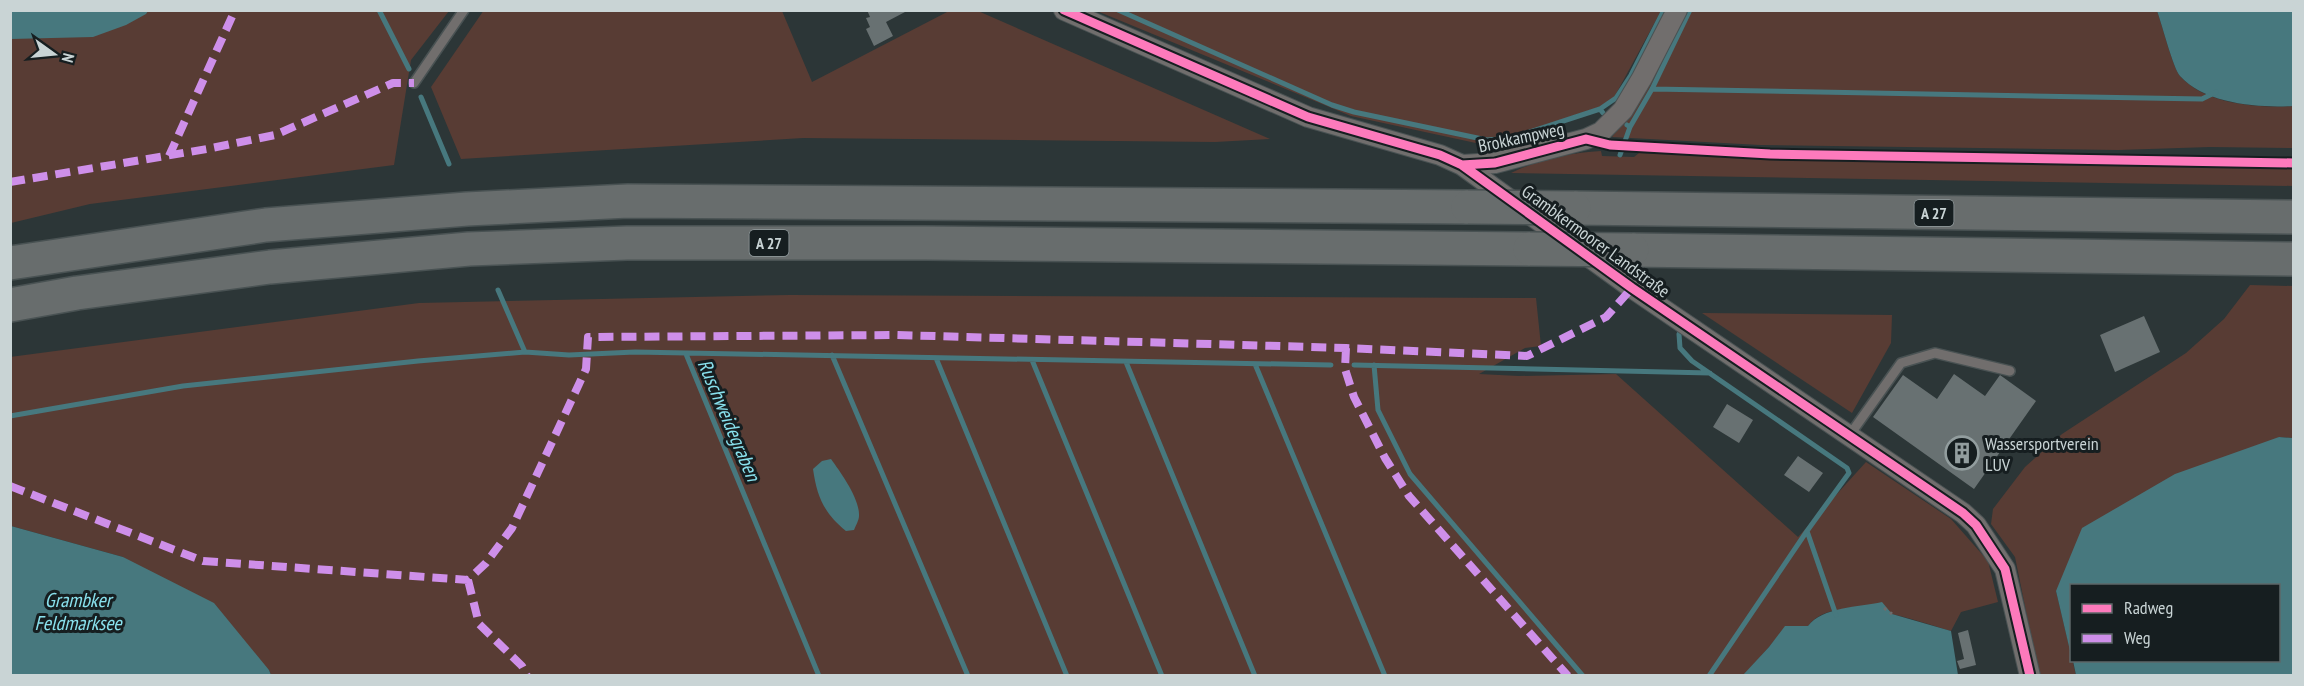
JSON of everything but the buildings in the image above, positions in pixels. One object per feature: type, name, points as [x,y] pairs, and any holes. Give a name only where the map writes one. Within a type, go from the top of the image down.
[{"type":"highway","name":"A 27","points":[[10,263],[266,225],[467,209],[628,201],[1574,208],[2294,217]]},
{"type":"highway","name":"A 27","points":[[10,305],[77,293],[270,267],[469,249],[627,243],[926,243],[2294,258]]},
{"type":"street","name":"Grambkermoorer Landstraße","points":[[1064,10],[1308,117],[1440,155],[1462,165],[1632,288],[1963,513],[1976,525],[2005,569],[2030,675]]},
{"type":"street","name":"Brokkampweg","points":[[1462,165],[1495,163],[1586,140],[1601,132],[1623,110],[1677,10]]},
{"type":"lane","points":[[414,82],[464,10]]},
{"type":"lane","points":[[1586,140],[1610,145],[1770,154],[2294,163]]},
{"type":"lane","points":[[1850,436],[1901,363],[1935,353],[2010,371]]},
{"type":"path","points":[[1884,608],[1892,614]]},
{"type":"shaded area","points":[[484,10],[782,11],[812,82],[949,11],[978,11],[1270,139],[1215,142],[803,138],[461,159],[431,87]]},
{"type":"shaded area","points":[[1683,10],[2157,11],[2177,71],[2191,86],[2218,99],[2233,103],[2294,106],[2293,148],[2210,147],[2118,150],[1760,145],[1612,137],[1637,101]]},
{"type":"shaded area","points":[[10,11],[449,11],[411,60],[394,165],[90,204],[11,223]]},
{"type":"shaded area","points":[[1097,11],[1661,11],[1611,103],[1485,145],[1351,116]]},
{"type":"shaded area","points":[[1601,151],[1602,156],[1634,157],[1639,153],[1768,158],[2293,168],[2294,186],[1511,173],[1555,157]]},
{"type":"shaded area","points":[[2250,285],[2293,286],[2293,438],[2279,437],[2056,591],[2070,650],[2070,662],[2073,662],[2076,675],[2039,675],[2015,557],[1991,524],[1993,509],[2025,467],[2062,434],[2186,353],[2224,319]]},
{"type":"shaded area","points":[[790,295],[1536,298],[1541,346],[1525,348],[1479,374],[1519,376],[1616,374],[1798,537],[1866,462],[1951,519],[1988,561],[1998,602],[1961,612],[1951,631],[1877,611],[1837,610],[1820,615],[1808,626],[1785,627],[1743,676],[271,675],[269,670],[123,557],[11,526],[10,357],[419,303]]},
{"type":"shaded area","points":[[1702,313],[1892,315],[1891,343],[1852,413]]},
{"type":"water","points":[[11,11],[148,11],[126,25],[93,37],[11,39]]},
{"type":"water","points":[[2157,11],[2293,11],[2293,106],[2249,105],[2233,102],[2203,93],[2191,85],[2177,71]]},
{"type":"water","points":[[2279,437],[2293,438],[2293,675],[2076,675],[2073,662],[2280,662],[2280,584],[2070,584],[2070,651],[2056,591],[2082,528],[2175,474]]},
{"type":"water","points":[[831,459],[849,486],[856,502],[859,518],[854,530],[846,531],[838,524],[827,511],[819,496],[813,469],[822,461]]},
{"type":"water","name":"Grambker Feldmarksee","points":[[11,526],[123,557],[214,603],[271,675],[11,675]]},
{"type":"water","points":[[1882,602],[1892,614],[1951,631],[1958,675],[1743,675],[1785,626],[1808,626],[1822,615],[1832,611]]},
{"type":"waterway","name":"Ruschweidegraben","points":[[379,10],[409,69]]},
{"type":"waterway","points":[[1118,10],[1332,105],[1354,112],[1487,140],[1511,138],[1600,109],[1603,113]]},
{"type":"waterway","points":[[1600,109],[1616,98],[1631,75],[1664,10]]},
{"type":"waterway","points":[[1630,127],[1652,89],[1690,10]]},
{"type":"waterway","points":[[1652,89],[2202,99],[2216,92]]},
{"type":"waterway","name":"Ruschweidegraben","points":[[421,97],[449,164]]},
{"type":"waterway","points":[[1620,155],[1630,127],[1627,125]]},
{"type":"waterway","points":[[498,290],[525,352],[569,355],[635,352],[1331,365]]},
{"type":"waterway","points":[[1679,334],[1680,348],[1692,361],[1847,468],[1849,473],[1807,531],[1836,615]]},
{"type":"waterway","points":[[10,416],[183,386],[525,352]]},
{"type":"waterway","name":"Ruschweidegraben","points":[[686,354],[819,676]]},
{"type":"waterway","points":[[832,355],[968,676]]},
{"type":"waterway","points":[[936,358],[1067,676]]},
{"type":"waterway","points":[[1032,360],[1162,676]]},
{"type":"waterway","points":[[1126,362],[1255,676]]},
{"type":"waterway","points":[[1255,364],[1385,676]]},
{"type":"waterway","points":[[1354,365],[1710,373]]},
{"type":"waterway","points":[[1374,365],[1378,410],[1410,474],[1583,676]]},
{"type":"waterway","points":[[1709,676],[1807,531]]},
{"type":"marked path","points":[[169,156],[235,10]]},
{"type":"marked path","points":[[10,182],[207,149],[275,135],[393,83],[414,83]]},
{"type":"marked path","points":[[10,486],[203,561],[468,580],[486,563],[512,528],[586,369],[588,337],[897,335],[1346,348],[1527,356],[1606,317],[1632,288]]},
{"type":"marked path","points":[[1346,348],[1345,369],[1354,397],[1385,458],[1409,496],[1568,676]]},
{"type":"marked path","points":[[468,580],[479,624],[522,666],[527,676]]},
{"type":"cycle path","points":[[1064,10],[1308,117],[1440,155],[1462,165],[1632,288],[1963,513],[1976,525],[2005,569],[2030,676]]},
{"type":"cycle path","points":[[1462,165],[1495,163],[1586,139],[1610,145],[1770,154],[2294,163]]},
{"type":"place","name":"Wassersportverein LUV","points":[[1962,453]]}]
